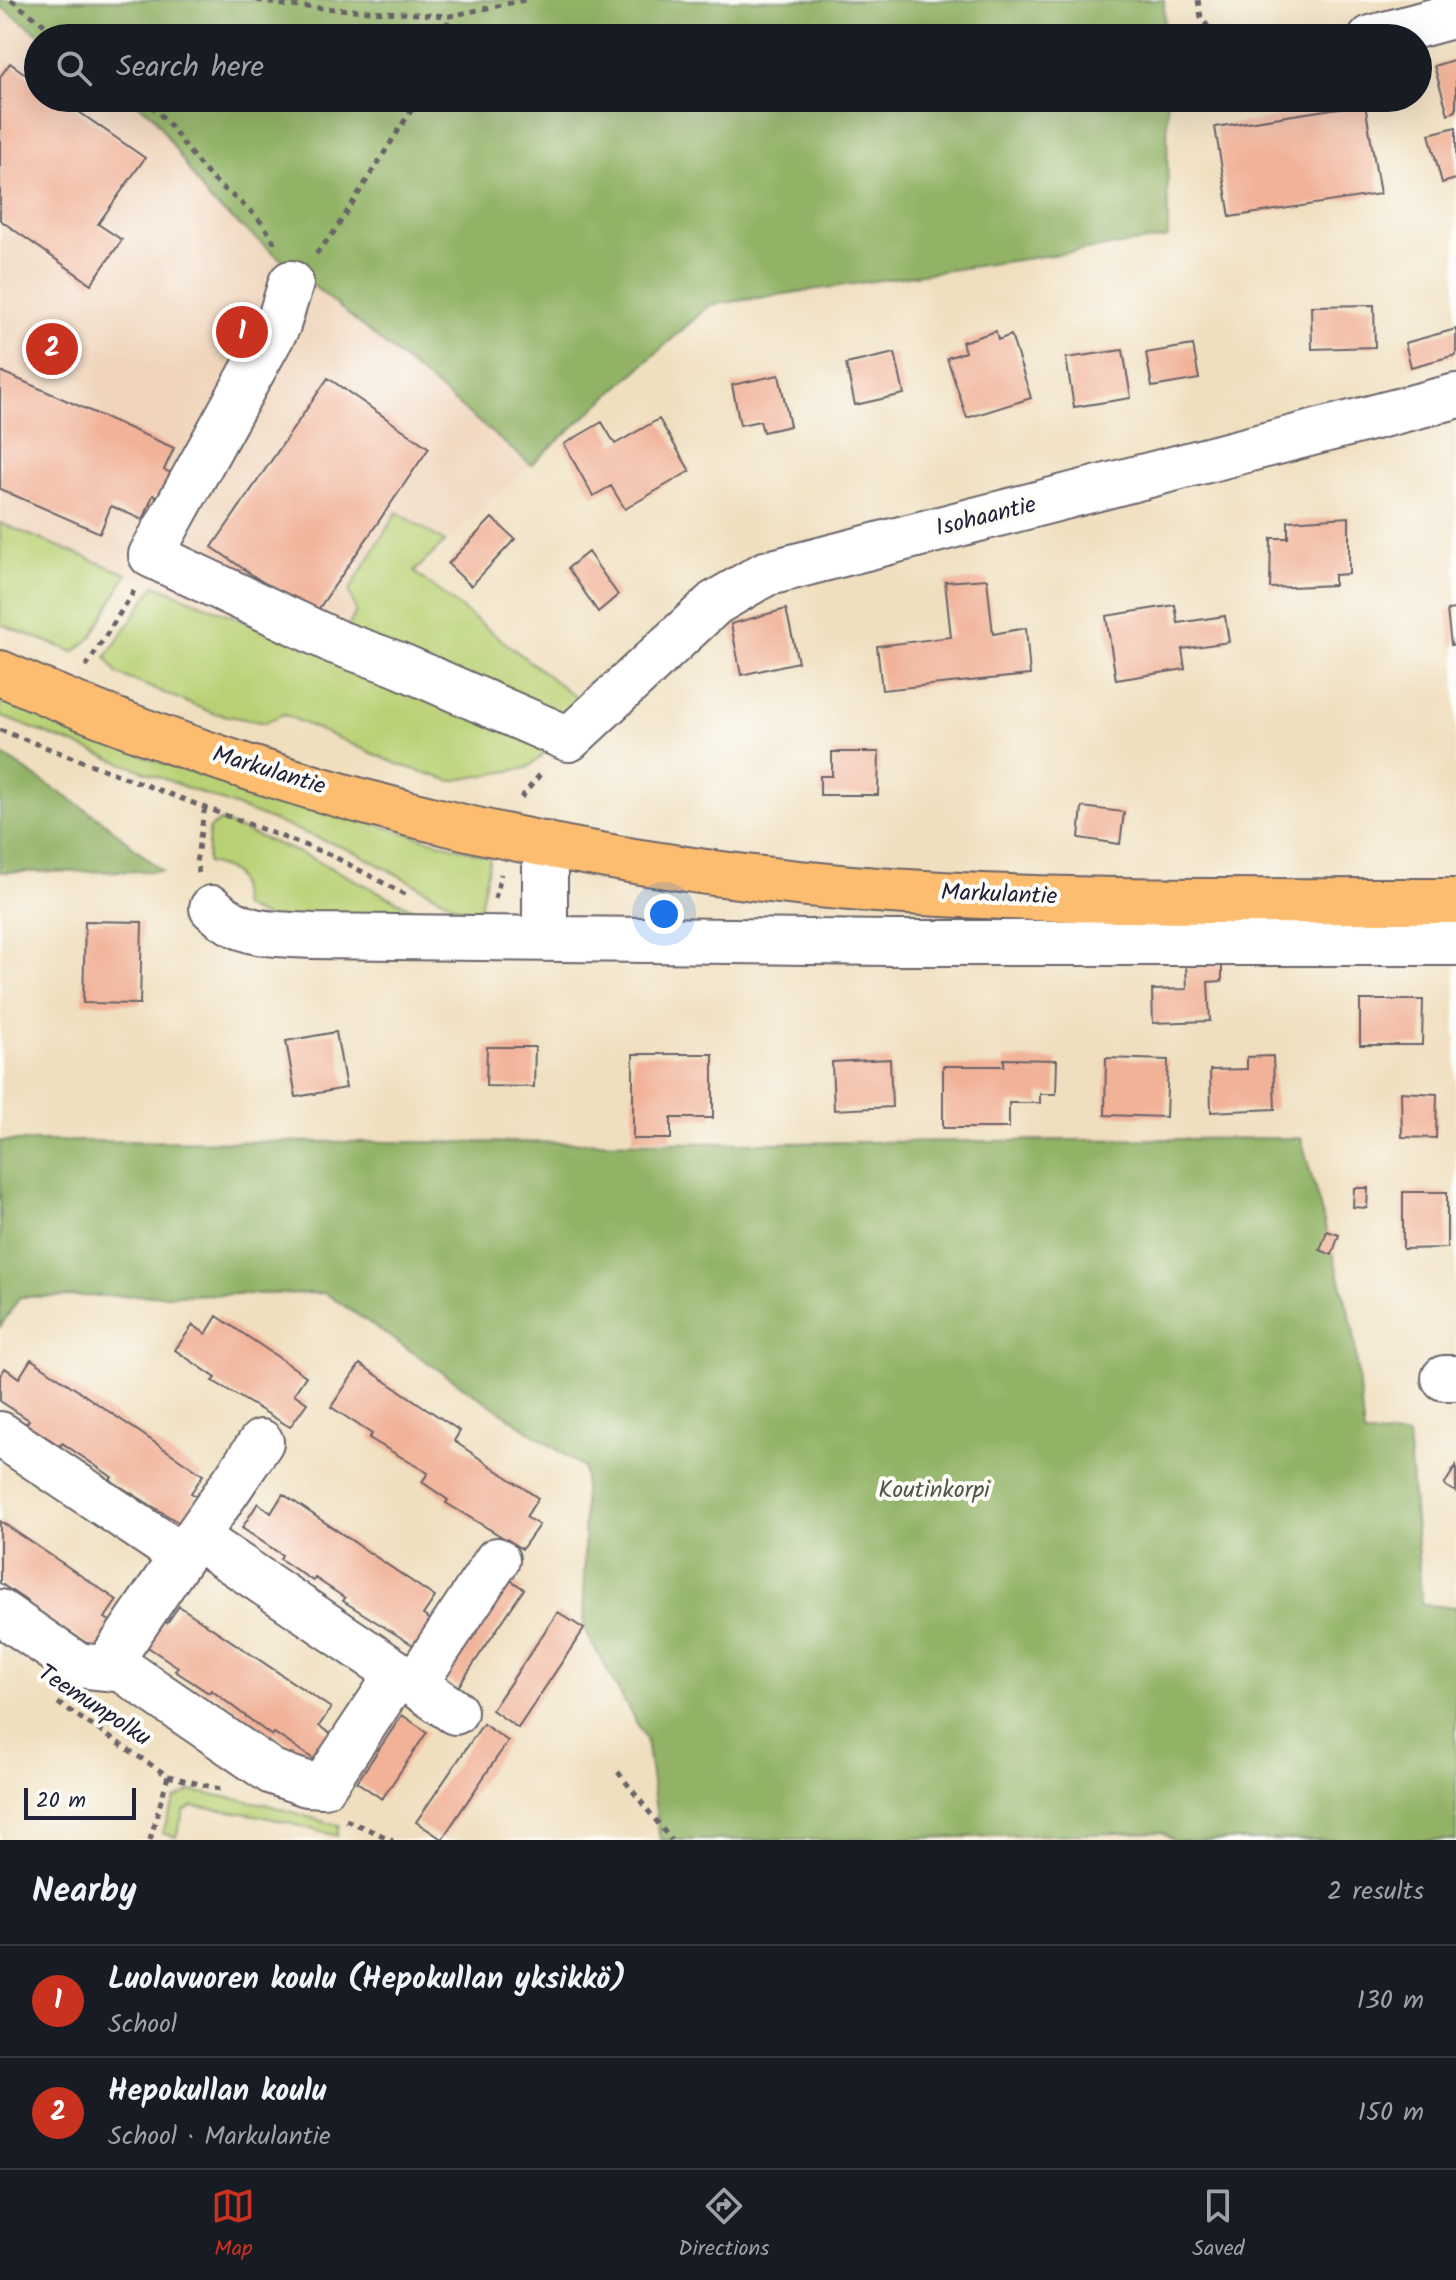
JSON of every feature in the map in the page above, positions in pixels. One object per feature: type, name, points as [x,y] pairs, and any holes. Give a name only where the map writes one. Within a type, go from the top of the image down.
[{"type":"main road","name":"Markulantie","points":[[0,673],[166,739],[278,776],[459,825],[642,863],[762,879],[940,894],[1272,901],[1456,901]]},
{"type":"street","points":[[1423,24],[1456,15]]},
{"type":"street","points":[[151,555],[278,325],[291,283]]},
{"type":"street","name":"Isohaantie","points":[[151,555],[336,642],[397,664],[569,739],[715,603],[765,574],[1456,396]]},
{"type":"street","points":[[545,844],[545,939]]},
{"type":"street","name":"Markulantie","points":[[212,908],[230,924],[252,933],[545,939],[1456,943]]},
{"type":"street","points":[[0,1434],[406,1679],[455,1712]]},
{"type":"street","points":[[106,1668],[261,1442]]},
{"type":"street","points":[[0,1612],[77,1665],[123,1670],[272,1772],[307,1784],[324,1785],[497,1560]]},
{"type":"path","points":[[11,0],[43,24]]},
{"type":"path","points":[[257,0],[289,6],[450,16],[525,0]]},
{"type":"path","points":[[1198,0],[1201,17],[1206,24]]},
{"type":"path","points":[[447,24],[450,16]]},
{"type":"path","points":[[159,112],[205,171],[267,225],[291,283],[334,232],[410,112]]},
{"type":"path","points":[[83,672],[134,590],[151,555]]},
{"type":"path","points":[[0,730],[113,776],[205,806],[333,856],[417,900]]},
{"type":"path","points":[[205,806],[196,863],[212,908]]},
{"type":"path","name":"Teemunpolku","points":[[52,1699],[168,1776],[150,1840]]},
{"type":"path","points":[[618,1772],[671,1840]]},
{"type":"path","points":[[376,1834],[393,1840]]},
{"type":"shaded area","points":[[0,6],[25,24],[24,112],[149,112],[208,199],[531,465],[324,652],[0,523]]},
{"type":"green space","points":[[0,0],[1164,0],[1165,24],[25,24],[0,6]]},
{"type":"green space","points":[[149,112],[1167,112],[1168,238],[710,305],[531,465],[208,199]]},
{"type":"green space","points":[[397,512],[445,542],[414,572],[582,702],[567,719],[346,632],[356,611],[349,591]]},
{"type":"green space","points":[[0,523],[127,574],[92,637],[74,652],[0,624]]},
{"type":"green space","points":[[155,585],[547,744],[541,757],[527,768],[451,781],[397,764],[283,714],[265,723],[213,713],[117,674],[106,657]]},
{"type":"green space","points":[[0,698],[162,763],[490,857],[478,918],[357,853],[0,716]]},
{"type":"green space","points":[[0,753],[103,821],[162,871],[0,872]]},
{"type":"green space","points":[[220,821],[309,857],[435,920],[272,920],[242,907],[238,881],[232,872],[207,863],[209,829]]},
{"type":"green space","name":"Koutinkorpi","points":[[1301,1138],[1353,1327],[1364,1435],[1408,1436],[1422,1605],[1456,1607],[1456,1840],[1174,1840],[1162,1832],[838,1840],[660,1840],[646,1740],[584,1629],[584,1468],[325,1293],[20,1297],[0,1327],[0,1141],[764,1143]]},
{"type":"green space","points":[[191,1791],[265,1804],[339,1826],[337,1836],[262,1816],[193,1806],[184,1811],[176,1837],[162,1833],[175,1800]]},
{"type":"building","points":[[1456,59],[1456,111],[1448,114],[1434,66]]},
{"type":"building","points":[[10,63],[24,73],[24,112],[79,112],[145,158],[98,224],[122,240],[91,284],[0,220],[0,77]]},
{"type":"building","points":[[1313,112],[1366,112],[1380,194],[1230,217],[1215,127]]},
{"type":"building","points":[[1456,127],[1456,179],[1442,183],[1429,134]]},
{"type":"building","points":[[1374,305],[1375,347],[1312,349],[1311,306]]},
{"type":"building","points":[[1456,329],[1456,355],[1411,367],[1405,343]]},
{"type":"building","points":[[996,331],[998,340],[1011,335],[1031,398],[967,418],[947,358],[965,352],[962,342]]},
{"type":"building","points":[[1193,345],[1199,379],[1152,387],[1146,353]]},
{"type":"building","points":[[1123,350],[1131,398],[1074,407],[1066,358]]},
{"type":"building","points":[[895,353],[904,394],[855,405],[846,364]]},
{"type":"building","points":[[0,371],[174,448],[164,470],[179,476],[167,501],[153,495],[143,520],[111,506],[100,533],[0,489]]},
{"type":"building","points":[[779,375],[790,426],[763,432],[760,421],[740,425],[732,385]]},
{"type":"building","points":[[328,378],[429,448],[313,617],[212,547]]},
{"type":"building","points":[[659,419],[690,471],[625,509],[611,486],[593,496],[564,444],[602,422],[615,444]]},
{"type":"building","points":[[1349,517],[1349,574],[1334,575],[1334,585],[1270,588],[1271,538],[1288,538],[1288,521]]},
{"type":"building","points":[[492,518],[515,539],[471,586],[448,564]]},
{"type":"building","points":[[588,552],[618,595],[598,612],[568,568]]},
{"type":"building","points":[[987,579],[993,634],[1026,628],[1030,675],[882,690],[877,646],[951,637],[945,582]]},
{"type":"building","points":[[1175,605],[1178,623],[1225,616],[1229,642],[1182,649],[1185,669],[1116,680],[1106,616]]},
{"type":"building","points":[[786,609],[798,662],[741,675],[731,624]]},
{"type":"building","points":[[1456,609],[1456,644],[1451,645],[1447,610]]},
{"type":"building","points":[[832,752],[879,752],[878,795],[820,795],[820,776],[832,776]]},
{"type":"building","points":[[1082,807],[1124,812],[1120,844],[1079,838]]},
{"type":"building","points":[[85,921],[142,922],[140,1004],[83,1003]]},
{"type":"building","points":[[1186,965],[1222,965],[1222,981],[1208,982],[1210,1021],[1153,1023],[1152,990],[1187,989]]},
{"type":"building","points":[[1360,1000],[1423,1000],[1422,1045],[1360,1045]]},
{"type":"building","points":[[336,1032],[346,1088],[296,1097],[286,1041]]},
{"type":"building","points":[[487,1047],[535,1047],[534,1087],[486,1086]]},
{"type":"building","points":[[633,1054],[713,1054],[713,1118],[671,1118],[671,1139],[633,1139]]},
{"type":"building","points":[[1273,1056],[1275,1109],[1211,1112],[1210,1070],[1247,1069],[1247,1057]]},
{"type":"building","points":[[1106,1058],[1168,1060],[1166,1117],[1105,1115]]},
{"type":"building","points":[[890,1059],[892,1107],[834,1110],[832,1062]]},
{"type":"building","points":[[1004,1059],[1057,1060],[1056,1094],[1040,1094],[1040,1103],[1009,1103],[1009,1128],[943,1128],[943,1066],[1004,1066]]},
{"type":"building","points":[[1401,1092],[1437,1094],[1436,1138],[1402,1137]]},
{"type":"building","points":[[1354,1188],[1368,1188],[1367,1208],[1353,1207]]},
{"type":"building","points":[[1403,1192],[1447,1192],[1447,1248],[1403,1249]]},
{"type":"building","points":[[1327,1231],[1339,1235],[1332,1255],[1320,1250]]},
{"type":"building","points":[[217,1316],[306,1376],[294,1394],[307,1403],[290,1427],[213,1381],[216,1378],[175,1350],[193,1325],[206,1334]]},
{"type":"building","points":[[31,1359],[203,1475],[191,1493],[203,1501],[186,1527],[110,1480],[112,1477],[62,1443],[60,1446],[26,1424],[29,1420],[0,1401],[0,1376],[5,1368],[19,1378]]},
{"type":"building","points":[[360,1364],[460,1431],[454,1441],[538,1498],[526,1517],[539,1525],[522,1549],[446,1503],[448,1500],[422,1482],[428,1473],[369,1438],[372,1434],[331,1407]]},
{"type":"building","points":[[1456,1466],[1456,1492],[1444,1485]]},
{"type":"building","points":[[283,1494],[435,1597],[423,1615],[436,1623],[419,1649],[343,1601],[345,1598],[315,1578],[313,1581],[280,1559],[282,1555],[242,1528],[258,1503],[271,1513]]},
{"type":"building","points":[[0,1521],[117,1600],[105,1618],[118,1626],[101,1652],[25,1605],[28,1602],[0,1583]]},
{"type":"building","points":[[498,1572],[524,1589],[458,1687],[433,1670]]},
{"type":"building","points":[[179,1606],[331,1708],[319,1726],[332,1735],[315,1760],[274,1733],[272,1736],[211,1690],[209,1693],[175,1671],[178,1667],[137,1640],[154,1615],[167,1623]]},
{"type":"building","points":[[558,1612],[584,1629],[518,1728],[492,1710]]},
{"type":"building","points":[[402,1715],[427,1732],[382,1799],[357,1782]]},
{"type":"building","points":[[483,1724],[508,1741],[442,1839],[416,1822]]},
{"type":"place","name":"Luolavuoren koulu (Hepokullan yksikkö)","points":[[242,332]]},
{"type":"place","name":"Hepokullan koulu","points":[[52,349]]}]
